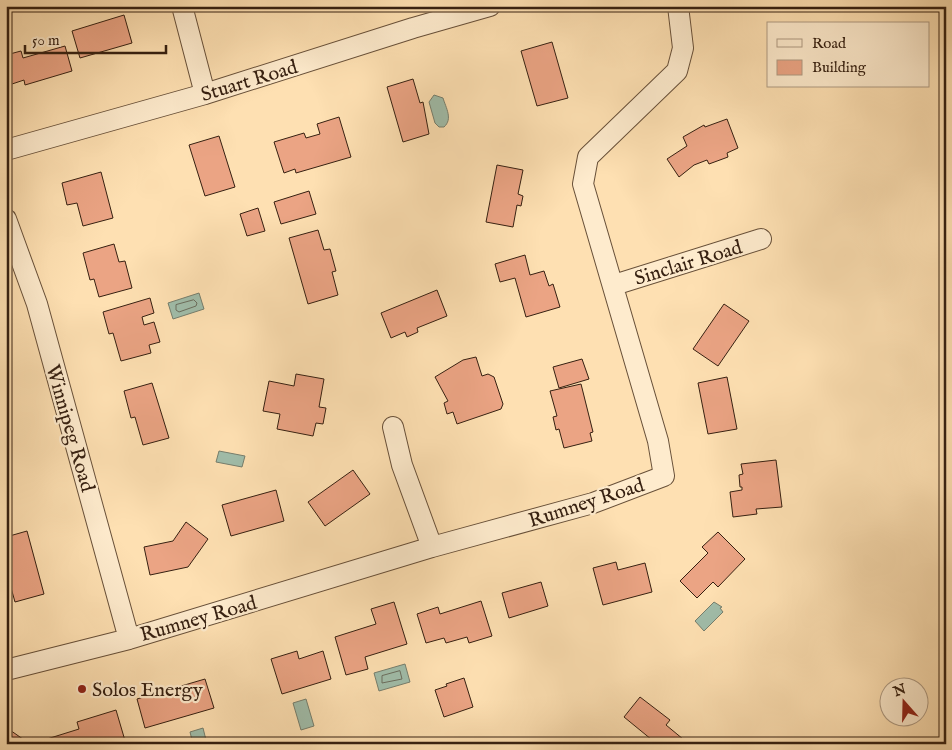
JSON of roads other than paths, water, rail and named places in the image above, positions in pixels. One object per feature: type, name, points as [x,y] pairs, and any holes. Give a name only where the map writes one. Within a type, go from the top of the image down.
[{"type":"street","points":[[182,6],[205,94]]},
{"type":"street","name":"Stuart Road","points":[[6,150],[205,94],[413,28],[490,6]]},
{"type":"street","name":"Rumney Road","points":[[6,670],[129,639],[432,547],[593,503],[664,476],[658,441],[583,184],[588,157],[677,71],[683,48],[678,6]]},
{"type":"street","name":"Winnipeg Road","points":[[6,219],[37,304],[129,639]]},
{"type":"street","name":"Sinclair Road","points":[[614,285],[761,239]]},
{"type":"street","points":[[393,427],[402,465],[432,547]]},
{"type":"water","points":[[434,95],[443,98],[447,109],[448,120],[444,127],[439,127],[435,123],[429,102]]},
{"type":"water","points":[[199,293],[204,309],[173,319],[168,303]]},
{"type":"water","points":[[219,451],[245,456],[242,467],[216,462]]},
{"type":"water","points":[[714,602],[722,607],[720,608],[723,612],[704,631],[695,621]]},
{"type":"water","points":[[405,664],[410,682],[379,691],[374,673]]},
{"type":"water","points":[[306,699],[314,726],[301,730],[293,703]]},
{"type":"water","points":[[203,728],[207,744],[193,744],[190,732]]},
{"type":"place","name":"Solos Energy","points":[[82,689]]}]
